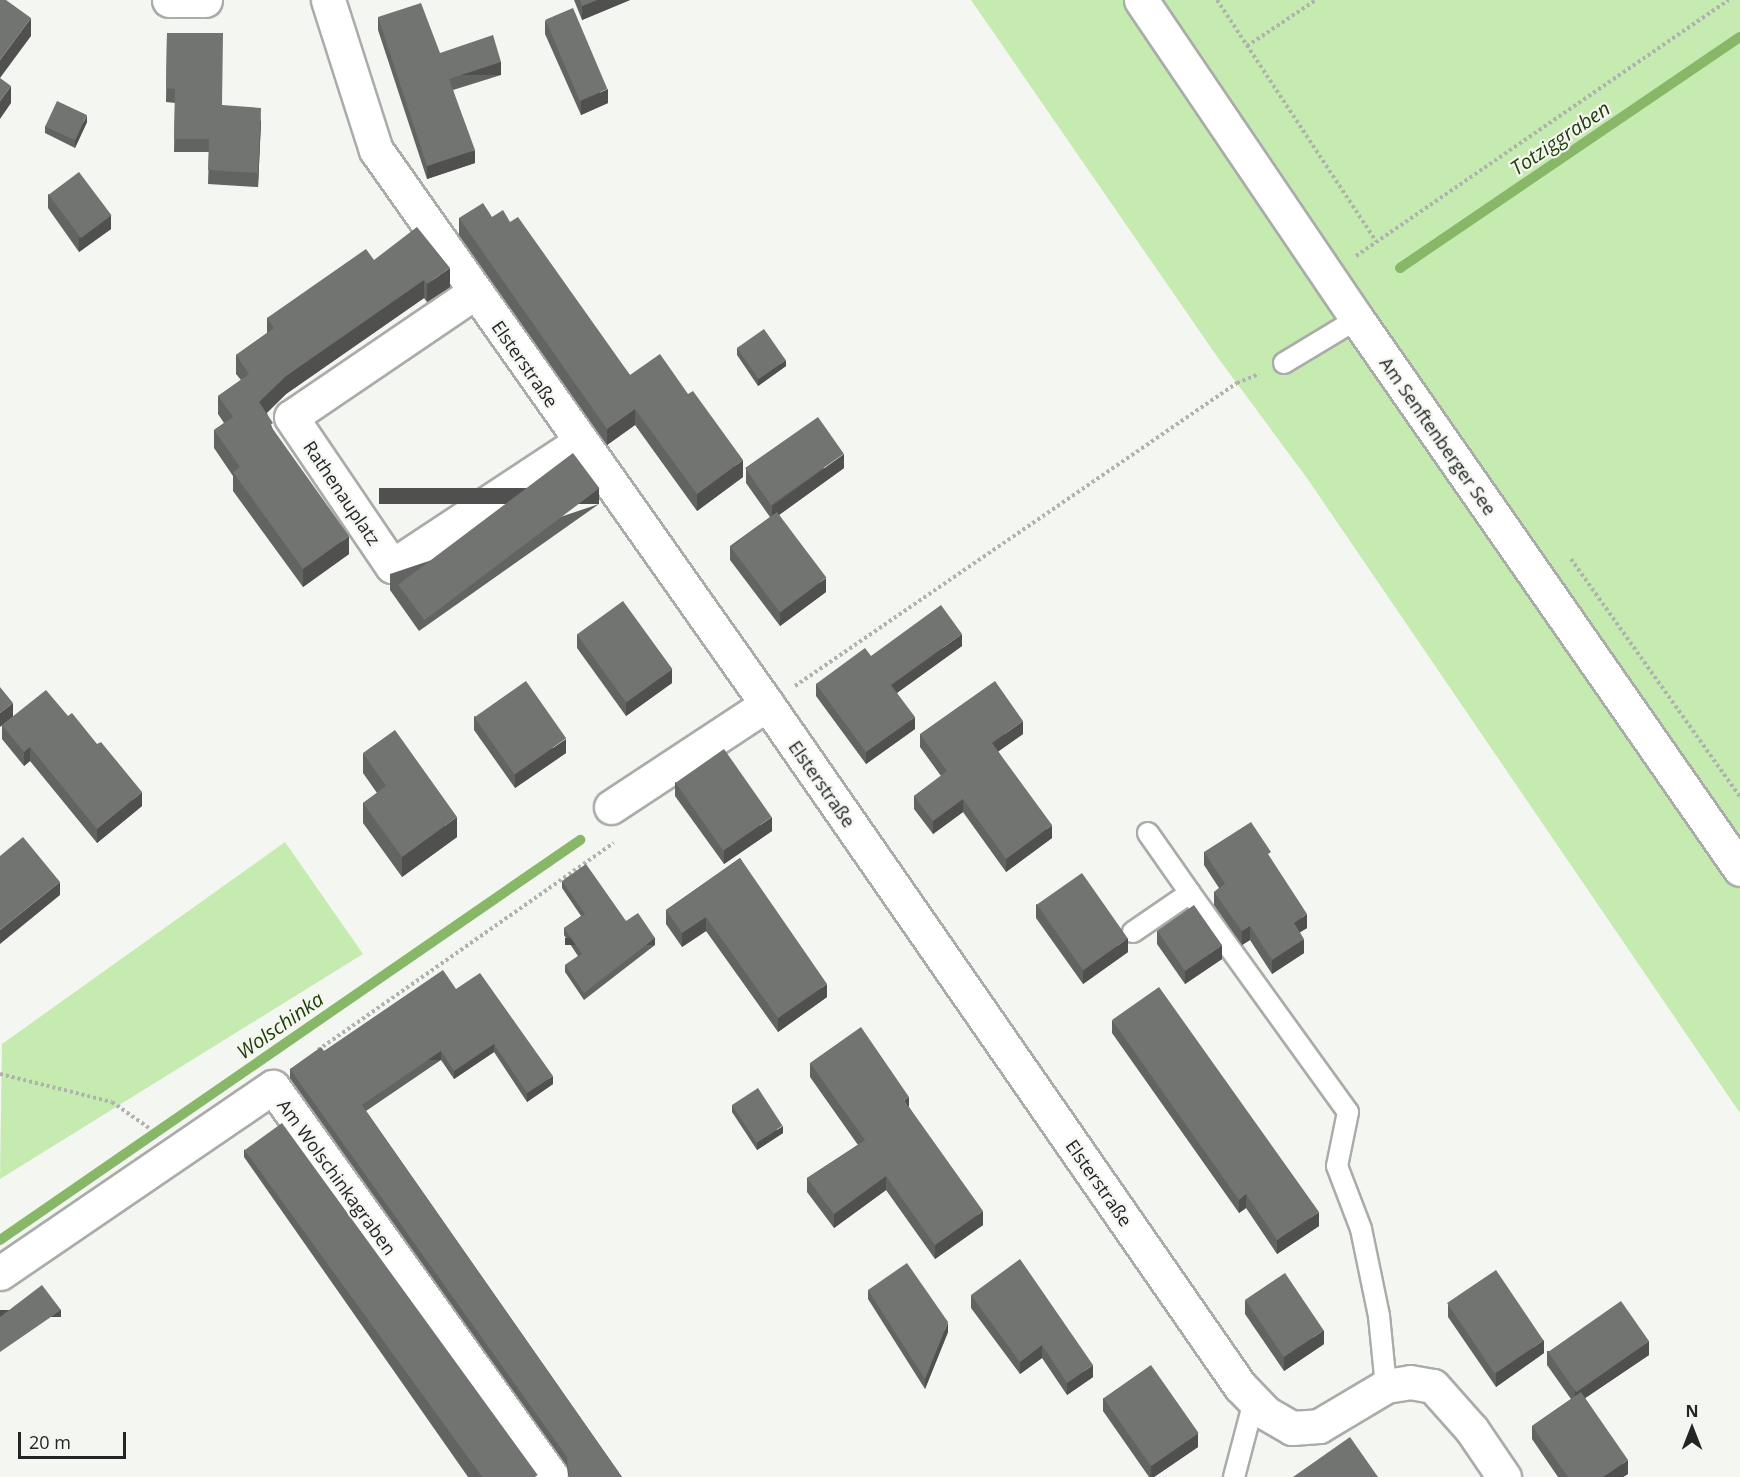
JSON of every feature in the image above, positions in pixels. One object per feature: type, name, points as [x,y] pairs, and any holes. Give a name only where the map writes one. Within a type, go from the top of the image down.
[{"type":"street","points":[[170,0],[205,0]]},
{"type":"street","name":"Elsterstraße","points":[[328,0],[376,150],[1254,1401],[1266,1413],[1292,1428],[1319,1426],[1386,1386],[1410,1382],[1433,1386],[1472,1430],[1504,1477]]},
{"type":"street","name":"Am Senftenberger See","points":[[1141,0],[1357,319],[1740,869]]},
{"type":"street","name":"Rathenauplatz","points":[[475,292],[291,417],[392,566],[580,442]]},
{"type":"street","points":[[611,807],[767,704]]},
{"type":"street","name":"Am Wolschinkagraben","points":[[0,1274],[273,1087],[552,1477]]},
{"type":"lane","points":[[1284,363],[1357,319]]},
{"type":"lane","points":[[1148,833],[1348,1112],[1337,1166],[1361,1229],[1379,1316],[1386,1386]]},
{"type":"lane","points":[[1133,932],[1190,893]]},
{"type":"lane","points":[[1234,1477],[1254,1401]]},
{"type":"path","points":[[1217,0],[1376,242]]},
{"type":"path","points":[[1247,46],[1316,0]]},
{"type":"path","points":[[1356,256],[1728,0]]},
{"type":"path","points":[[767,704],[1237,383],[1284,363]]},
{"type":"path","points":[[314,1052],[615,843],[611,807]]},
{"type":"path","points":[[0,1074],[112,1102],[144,1122]]},
{"type":"green space","points":[[971,0],[1740,0],[1740,1113],[1309,481],[1216,355]]},
{"type":"green space","points":[[285,842],[363,954],[0,1179],[2,1044]]},
{"type":"building","points":[[0,0],[6,0],[31,18],[0,60]]},
{"type":"building","points":[[580,0],[597,0],[582,6]]},
{"type":"building","points":[[421,3],[440,53],[493,35],[501,62],[449,79],[475,150],[427,166],[378,17]]},
{"type":"building","points":[[573,8],[607,89],[580,101],[545,20]]},
{"type":"building","points":[[167,33],[223,33],[222,105],[261,108],[258,173],[208,170],[209,139],[174,139],[175,89],[166,88]]},
{"type":"building","points":[[0,78],[11,86],[0,101]]},
{"type":"building","points":[[57,101],[87,115],[75,140],[45,126]]},
{"type":"building","points":[[79,172],[111,215],[81,238],[49,195]]},
{"type":"building","points":[[483,203],[492,217],[503,210],[510,222],[518,217],[630,375],[660,354],[688,394],[693,391],[743,460],[697,494],[635,409],[607,429],[459,218]]},
{"type":"building","points":[[417,227],[450,268],[427,284],[424,280],[286,376],[259,402],[273,423],[270,425],[349,536],[303,569],[233,472],[240,467],[214,430],[233,417],[218,396],[249,374],[236,355],[274,328],[267,318],[366,249],[374,260]]},
{"type":"building","points":[[764,329],[786,360],[759,379],[737,348]]},
{"type":"building","points":[[818,417],[844,454],[771,505],[745,468]]},
{"type":"building","points":[[573,453],[599,488],[425,620],[398,585]]},
{"type":"building","points":[[777,512],[826,577],[780,612],[731,547]]},
{"type":"building","points":[[623,601],[672,669],[626,702],[577,635]]},
{"type":"building","points":[[941,605],[962,634],[891,685],[915,717],[866,752],[816,684],[865,648],[871,656]]},
{"type":"building","points":[[526,681],[566,738],[515,774],[474,717]]},
{"type":"building","points":[[995,681],[1023,721],[992,743],[1052,825],[1006,859],[963,799],[933,821],[914,796],[947,771],[920,734]]},
{"type":"building","points":[[0,687],[13,703],[0,713]]},
{"type":"building","points":[[46,690],[68,716],[72,713],[97,744],[101,742],[142,792],[97,829],[30,747],[24,752],[2,725]]},
{"type":"building","points":[[395,730],[457,817],[402,857],[363,803],[386,786],[363,753]]},
{"type":"building","points":[[724,749],[772,817],[723,851],[676,783]]},
{"type":"building","points":[[1251,822],[1271,852],[1268,854],[1307,914],[1294,923],[1304,939],[1272,960],[1250,926],[1242,931],[1214,892],[1225,884],[1204,852]]},
{"type":"building","points":[[23,837],[60,882],[0,930],[0,856]]},
{"type":"building","points":[[740,858],[827,984],[778,1018],[706,917],[682,933],[666,910]]},
{"type":"building","points":[[586,864],[626,921],[638,913],[655,938],[584,993],[565,965],[582,954],[564,928],[585,914],[562,881]]},
{"type":"building","points":[[1082,873],[1128,939],[1083,970],[1037,905]]},
{"type":"building","points":[[1194,905],[1222,945],[1185,971],[1157,931]]},
{"type":"building","points":[[443,970],[456,989],[480,973],[553,1076],[527,1093],[494,1044],[454,1071],[441,1051],[362,1105],[622,1477],[567,1477],[569,1476],[567,1457],[290,1069],[321,1047],[324,1051]]},
{"type":"building","points":[[1159,987],[1319,1212],[1277,1240],[1246,1194],[1239,1200],[1112,1020]]},
{"type":"building","points":[[861,1027],[909,1097],[904,1100],[983,1211],[935,1245],[886,1176],[834,1214],[807,1178],[865,1140],[810,1063]]},
{"type":"building","points":[[758,1088],[783,1126],[757,1143],[732,1105]]},
{"type":"building","points":[[282,1123],[538,1475],[535,1477],[482,1477],[245,1150]]},
{"type":"building","points":[[1020,1259],[1093,1365],[1067,1383],[1042,1345],[1020,1362],[971,1295]]},
{"type":"building","points":[[907,1263],[948,1322],[925,1379],[868,1290]]},
{"type":"building","points":[[1496,1270],[1544,1340],[1495,1373],[1447,1303]]},
{"type":"building","points":[[1285,1273],[1324,1330],[1284,1357],[1245,1300]]},
{"type":"building","points":[[42,1285],[61,1310],[0,1352],[0,1317]]},
{"type":"building","points":[[1621,1301],[1649,1341],[1576,1392],[1548,1352]]},
{"type":"building","points":[[1151,1365],[1199,1433],[1151,1466],[1103,1398]]},
{"type":"building","points":[[1581,1392],[1628,1460],[1603,1477],[1568,1477],[1532,1426]]},
{"type":"building","points":[[1350,1437],[1378,1477],[1293,1477]]},
{"type":"waterway","name":"Totziggraben","points":[[1400,268],[1740,37]]},
{"type":"waterway","name":"Wolschinka","points":[[0,1240],[580,840]]}]
